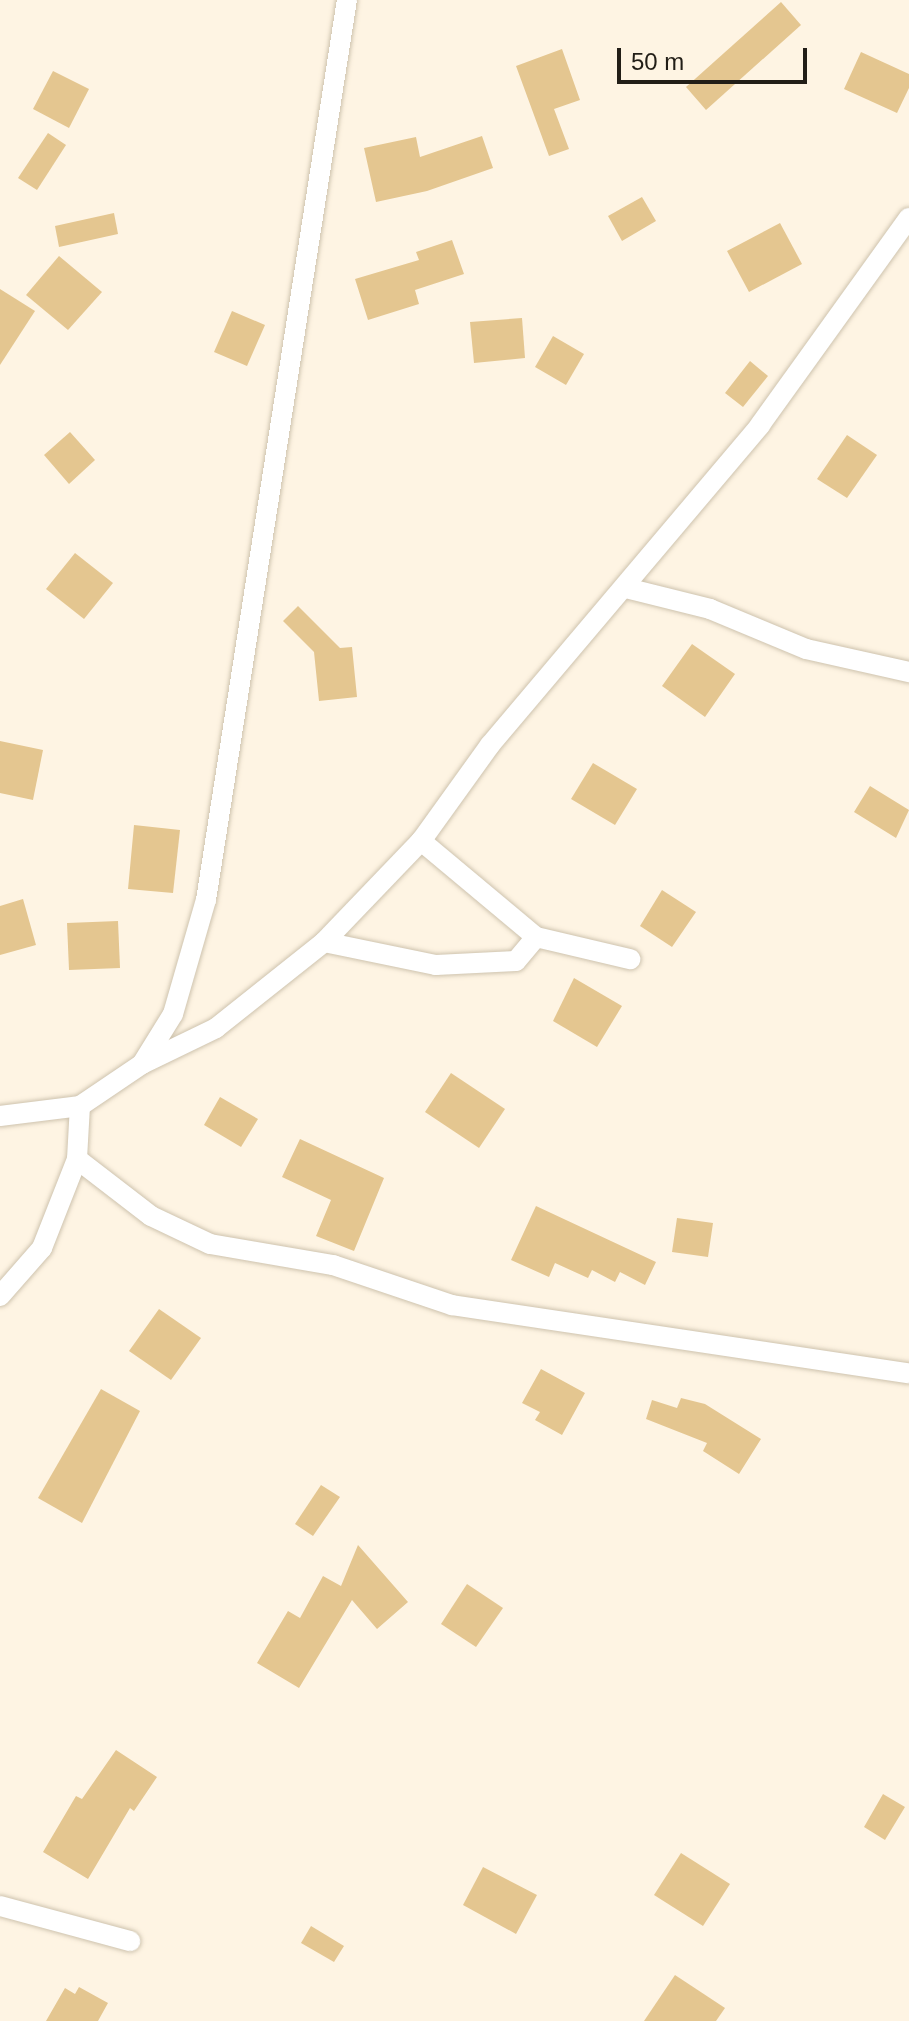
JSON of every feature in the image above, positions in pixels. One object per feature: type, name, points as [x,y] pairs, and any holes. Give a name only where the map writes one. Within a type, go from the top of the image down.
[{"type":"street","points":[[142,1064],[173,1014],[206,900],[347,0]]},
{"type":"street","points":[[0,1116],[80,1106],[142,1064],[216,1028],[324,942],[421,841],[490,745],[626,588],[760,425],[909,218]]},
{"type":"street","points":[[626,588],[710,609],[806,649],[909,672]]},
{"type":"street","points":[[421,841],[536,937],[630,959]]},
{"type":"street","points":[[324,942],[436,965],[516,961],[536,937]]},
{"type":"street","points":[[0,1296],[42,1248],[77,1159],[80,1106]]},
{"type":"street","points":[[77,1159],[151,1216],[210,1244],[333,1265],[452,1305],[909,1373]]},
{"type":"street","points":[[0,1906],[130,1941]]},
{"type":"building","points":[[781,2],[801,25],[706,110],[686,87]]},
{"type":"building","points":[[562,49],[580,100],[554,109],[569,149],[549,156],[516,66]]},
{"type":"building","points":[[861,52],[909,74],[909,88],[897,113],[844,89]]},
{"type":"building","points":[[53,71],[89,89],[69,128],[33,109]]},
{"type":"building","points":[[48,133],[66,145],[37,190],[18,178]]},
{"type":"building","points":[[482,136],[493,168],[427,191],[376,202],[364,148],[416,137],[420,157]]},
{"type":"building","points":[[642,197],[656,221],[622,241],[608,216]]},
{"type":"building","points":[[114,213],[118,234],[59,247],[55,226]]},
{"type":"building","points":[[780,223],[802,264],[749,292],[727,251]]},
{"type":"building","points":[[452,240],[464,274],[415,290],[419,304],[368,320],[355,279],[419,260],[416,252]]},
{"type":"building","points":[[59,256],[102,292],[68,330],[26,295]]},
{"type":"building","points":[[0,289],[35,311],[0,365]]},
{"type":"building","points":[[232,311],[265,325],[247,366],[214,352]]},
{"type":"building","points":[[522,318],[525,358],[474,363],[470,322]]},
{"type":"building","points":[[553,336],[584,354],[566,385],[535,367]]},
{"type":"building","points":[[750,361],[768,376],[743,407],[725,393]]},
{"type":"building","points":[[70,432],[95,460],[69,484],[44,455]]},
{"type":"building","points":[[847,435],[877,455],[847,498],[817,479]]},
{"type":"building","points":[[75,553],[113,583],[84,619],[46,589]]},
{"type":"building","points":[[298,606],[340,648],[352,647],[357,697],[319,701],[314,652],[283,621]]},
{"type":"building","points":[[692,644],[735,674],[705,717],[662,686]]},
{"type":"building","points":[[0,741],[43,750],[33,800],[0,793]]},
{"type":"building","points":[[593,763],[637,789],[615,825],[571,799]]},
{"type":"building","points":[[870,786],[909,810],[896,838],[854,812]]},
{"type":"building","points":[[134,825],[180,830],[173,893],[128,889]]},
{"type":"building","points":[[662,890],[696,912],[672,947],[640,926]]},
{"type":"building","points":[[23,899],[36,945],[0,955],[0,906]]},
{"type":"building","points":[[118,921],[120,968],[69,970],[67,923]]},
{"type":"building","points":[[574,978],[622,1006],[597,1047],[553,1021]]},
{"type":"building","points":[[451,1073],[505,1109],[479,1148],[425,1112]]},
{"type":"building","points":[[220,1097],[258,1119],[241,1147],[204,1125]]},
{"type":"building","points":[[300,1139],[384,1178],[354,1251],[316,1236],[331,1200],[282,1177]]},
{"type":"building","points":[[536,1206],[656,1262],[645,1285],[620,1272],[615,1282],[592,1270],[588,1278],[555,1263],[549,1277],[511,1260]]},
{"type":"building","points":[[677,1218],[713,1223],[708,1257],[672,1252]]},
{"type":"building","points":[[159,1309],[201,1338],[171,1380],[129,1351]]},
{"type":"building","points":[[541,1369],[585,1393],[562,1435],[535,1420],[540,1412],[522,1403]]},
{"type":"building","points":[[101,1389],[140,1411],[82,1523],[38,1498]]},
{"type":"building","points":[[681,1398],[705,1404],[761,1439],[739,1474],[703,1451],[707,1443],[646,1419],[652,1400],[677,1408]]},
{"type":"building","points":[[321,1485],[340,1497],[313,1536],[295,1524]]},
{"type":"building","points":[[358,1545],[408,1602],[377,1629],[352,1600],[299,1688],[257,1663],[288,1611],[300,1618],[323,1576],[341,1586]]},
{"type":"building","points":[[467,1584],[503,1608],[476,1647],[441,1624]]},
{"type":"building","points":[[116,1750],[157,1777],[134,1811],[130,1808],[88,1879],[43,1852],[76,1796],[82,1799]]},
{"type":"building","points":[[883,1794],[905,1807],[885,1840],[864,1827]]},
{"type":"building","points":[[681,1853],[730,1884],[703,1926],[654,1895]]},
{"type":"building","points":[[483,1867],[537,1895],[516,1934],[463,1905]]},
{"type":"building","points":[[311,1926],[344,1946],[334,1962],[301,1943]]},
{"type":"building","points":[[675,1975],[725,2008],[716,2021],[644,2021]]},
{"type":"building","points":[[79,1987],[108,2003],[98,2021],[46,2021],[65,1988],[75,1994]]}]
